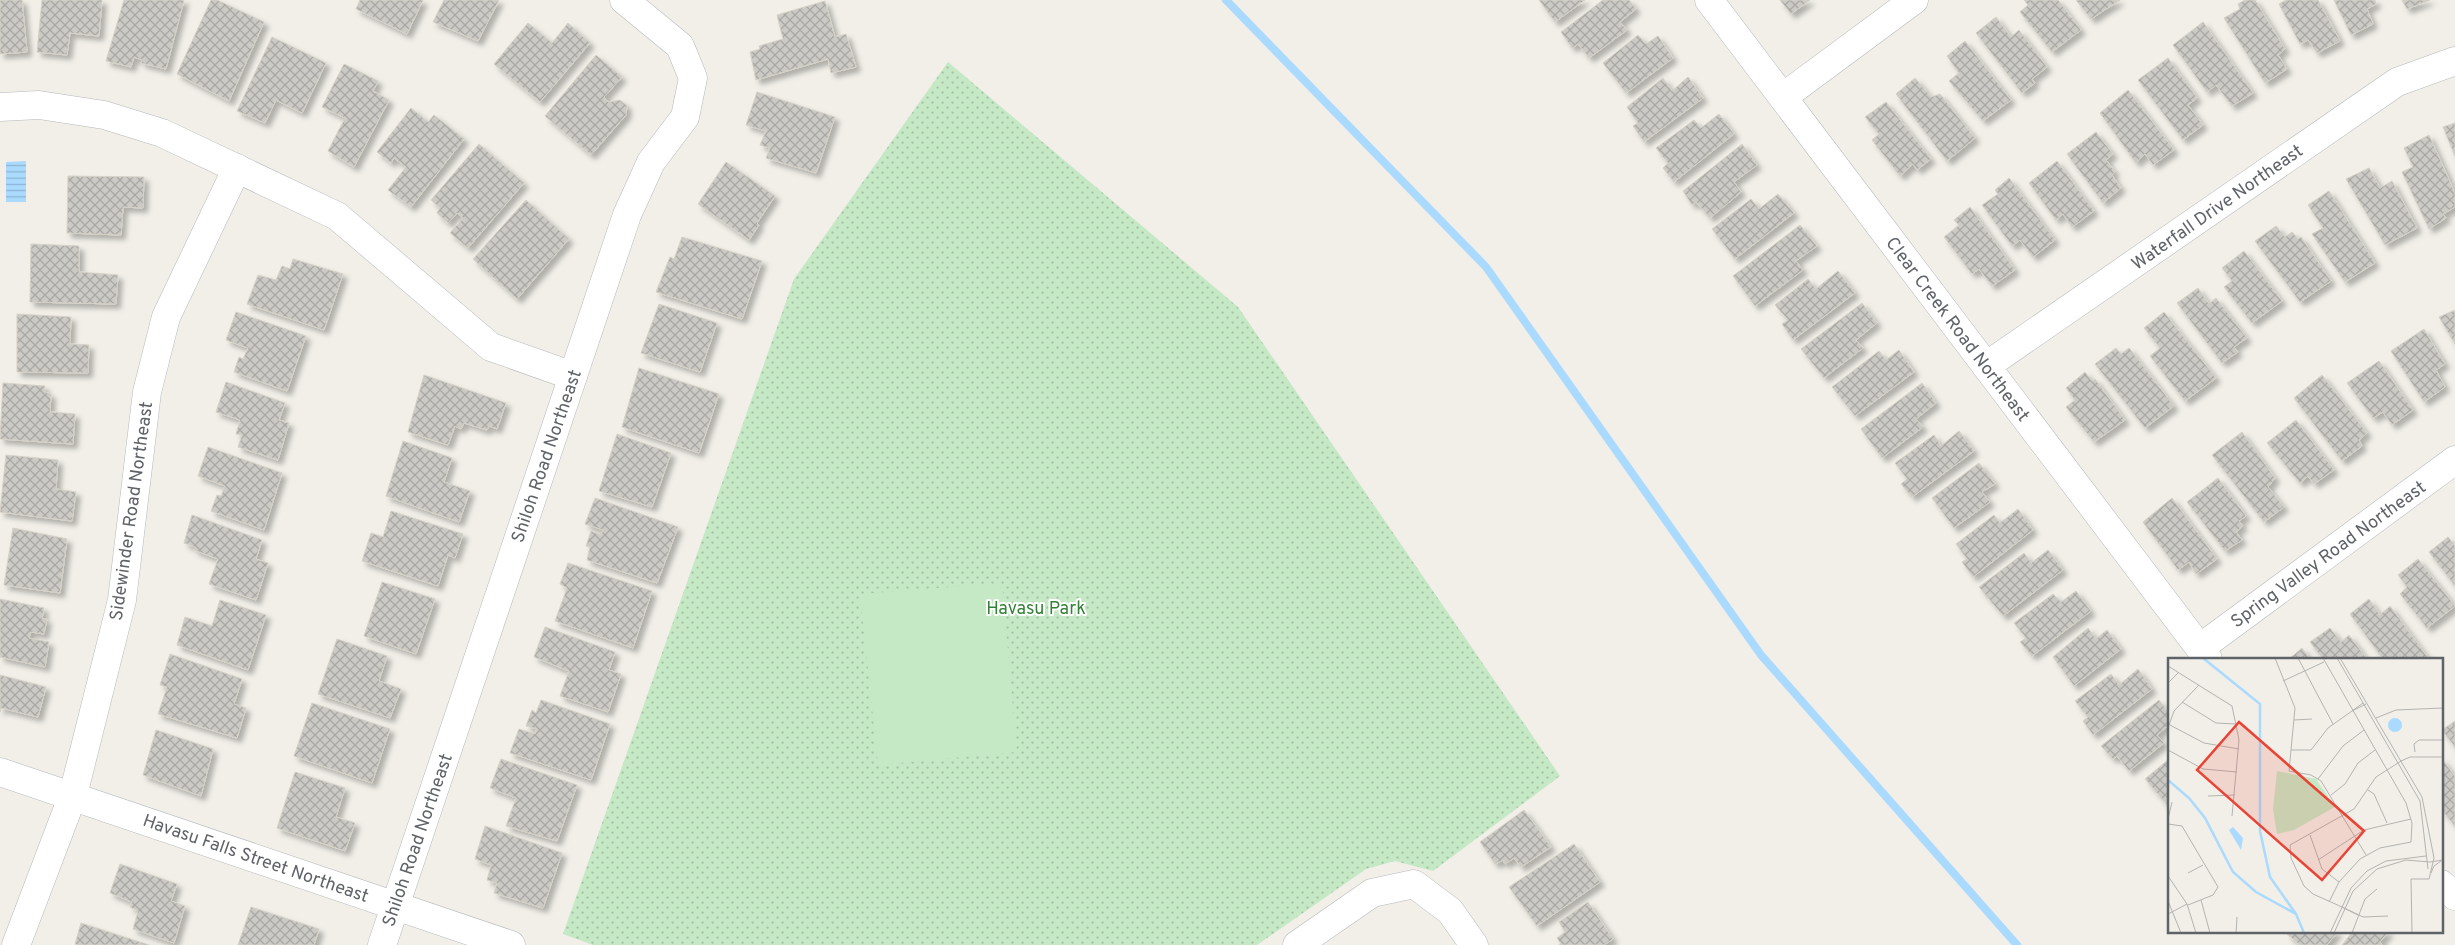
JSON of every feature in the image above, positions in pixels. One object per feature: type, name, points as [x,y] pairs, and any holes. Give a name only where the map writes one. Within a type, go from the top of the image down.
[{"type":"street","name":"Shiloh Road Northeast","points":[[382,945],[627,215],[651,162],[685,117],[693,78],[680,46],[624,0]]},
{"type":"street","name":"Clear Creek Road Northeast","points":[[1709,0],[2204,654]]},
{"type":"street","points":[[1783,98],[1914,0]]},
{"type":"street","name":"Waterfall Drive Northeast","points":[[1986,366],[2397,82],[2455,61]]},
{"type":"street","points":[[0,107],[39,105],[104,115],[162,133],[337,216],[491,347],[573,376]]},
{"type":"street","name":"Sidewinder Road Northeast","points":[[16,945],[73,796],[122,600],[148,392],[166,317],[236,168]]},
{"type":"street","name":"Spring Valley Road Northeast","points":[[2204,654],[2455,460]]},
{"type":"street","name":"Havasu Falls Street Northeast","points":[[0,772],[511,945]]},
{"type":"street","points":[[1297,945],[1372,893],[1414,884],[1450,911],[1474,945]]},
{"type":"street","points":[[2442,885],[2455,896]]},
{"type":"green space","name":"Havasu Park","points":[[948,62],[1238,307],[1560,776],[1433,871],[1395,861],[1366,869],[1257,945],[593,945],[563,934],[794,279]]},
{"type":"green space","points":[[1002,583],[1017,752],[878,765],[860,594]]},
{"type":"water","points":[[26,161],[26,202],[6,202],[6,162]]},
{"type":"building","points":[[0,0],[22,0],[27,52],[0,54]]},
{"type":"building","points":[[42,0],[102,0],[99,36],[70,33],[67,55],[37,52]]},
{"type":"building","points":[[124,0],[184,0],[166,69],[141,63],[142,60],[134,57],[131,67],[106,61]]},
{"type":"building","points":[[211,0],[217,0],[264,22],[229,101],[177,74]]},
{"type":"building","points":[[360,0],[423,0],[407,34],[356,9]]},
{"type":"building","points":[[444,0],[499,0],[478,41],[433,22]]},
{"type":"building","points":[[1539,0],[1585,0],[1555,22]]},
{"type":"building","points":[[1603,0],[1629,0],[1636,9],[1620,22],[1627,30],[1589,58],[1578,44],[1572,48],[1561,32]]},
{"type":"building","points":[[1780,0],[1810,0],[1791,14]]},
{"type":"building","points":[[2024,0],[2058,0],[2081,30],[2052,52],[2020,12],[2028,5]]},
{"type":"building","points":[[2076,0],[2120,0],[2091,19]]},
{"type":"building","points":[[2245,0],[2255,0],[2285,49],[2278,55],[2287,69],[2265,83],[2224,18],[2240,9],[2238,4]]},
{"type":"building","points":[[2286,0],[2318,0],[2340,41],[2317,53],[2308,40],[2300,44],[2279,4]]},
{"type":"building","points":[[2334,0],[2375,0],[2376,4],[2367,9],[2373,24],[2351,35]]},
{"type":"building","points":[[2402,0],[2430,0],[2407,9]]},
{"type":"building","points":[[825,1],[835,37],[846,34],[856,67],[831,73],[828,59],[756,80],[750,52],[760,49],[759,46],[783,39],[777,15]]},
{"type":"building","points":[[1996,17],[2011,37],[2019,30],[2047,67],[2032,79],[2035,83],[2022,93],[1976,33]]},
{"type":"building","points":[[2203,22],[2253,93],[2232,106],[2216,85],[2207,92],[2173,45]]},
{"type":"building","points":[[528,23],[552,43],[568,23],[590,43],[540,102],[494,64]]},
{"type":"building","points":[[1638,35],[1646,44],[1658,36],[1673,58],[1626,93],[1603,63]]},
{"type":"building","points":[[272,37],[326,63],[302,113],[276,100],[265,123],[237,111]]},
{"type":"building","points":[[1965,41],[2011,100],[1983,121],[1949,81],[1959,73],[1947,56]]},
{"type":"building","points":[[596,55],[622,77],[604,97],[608,102],[620,100],[627,106],[626,115],[591,155],[545,116]]},
{"type":"building","points":[[2168,58],[2197,98],[2188,105],[2203,125],[2183,140],[2138,80]]},
{"type":"building","points":[[344,64],[378,81],[373,91],[389,100],[354,167],[328,151],[345,118],[322,107]]},
{"type":"building","points":[[1688,77],[1703,98],[1644,142],[1633,126],[1638,123],[1627,107],[1663,78],[1672,91]]},
{"type":"building","points":[[1915,78],[1931,97],[1940,94],[1975,138],[1947,161],[1896,94]]},
{"type":"building","points":[[2128,90],[2174,150],[2153,165],[2145,154],[2136,163],[2100,113]]},
{"type":"building","points":[[757,92],[835,117],[816,173],[766,158],[770,148],[760,145],[766,131],[746,125]]},
{"type":"building","points":[[1886,102],[1931,159],[1917,170],[1913,164],[1900,176],[1872,140],[1879,134],[1865,117]]},
{"type":"building","points":[[411,108],[428,122],[434,115],[464,139],[411,207],[388,190],[406,167],[394,158],[391,163],[377,152]]},
{"type":"building","points":[[1719,114],[1734,134],[1674,182],[1663,168],[1668,163],[1656,148],[1694,120],[1701,128]]},
{"type":"building","points":[[2455,123],[2455,156],[2443,127]]},
{"type":"building","points":[[2096,132],[2113,154],[2106,160],[2115,172],[2112,175],[2121,188],[2103,203],[2067,154]]},
{"type":"building","points":[[2429,135],[2455,193],[2455,207],[2443,214],[2446,218],[2429,229],[2402,172],[2413,167],[2404,148]]},
{"type":"building","points":[[479,144],[524,183],[468,248],[450,233],[463,218],[457,213],[448,223],[437,213],[440,208],[431,200]]},
{"type":"building","points":[[1742,144],[1757,165],[1734,182],[1741,192],[1710,218],[1696,202],[1692,205],[1683,191]]},
{"type":"building","points":[[2057,161],[2094,211],[2072,227],[2063,214],[2056,220],[2029,183]]},
{"type":"building","points":[[726,162],[775,196],[757,223],[759,225],[749,240],[698,204]]},
{"type":"building","points":[[2369,168],[2380,188],[2392,181],[2417,228],[2385,245],[2346,179]]},
{"type":"building","points":[[68,176],[144,177],[143,208],[123,207],[121,235],[67,233]]},
{"type":"building","points":[[2009,178],[2055,240],[2033,257],[2020,240],[2012,246],[1982,205],[1998,194],[1995,190]]},
{"type":"building","points":[[2329,191],[2375,263],[2345,282],[2312,234],[2323,228],[2308,205]]},
{"type":"building","points":[[1778,194],[1794,213],[1735,259],[1712,229],[1751,199],[1759,209]]},
{"type":"building","points":[[526,200],[569,239],[517,299],[473,259]]},
{"type":"building","points":[[1970,207],[2015,270],[1992,286],[1979,269],[1972,274],[1944,237],[1959,225],[1954,220]]},
{"type":"building","points":[[1800,225],[1817,246],[1796,261],[1803,270],[1755,306],[1733,276]]},
{"type":"building","points":[[2276,226],[2285,237],[2292,232],[2298,239],[2301,237],[2331,281],[2300,302],[2255,241]]},
{"type":"building","points":[[682,237],[762,261],[742,319],[656,292],[670,257],[674,259]]},
{"type":"building","points":[[31,244],[79,246],[79,272],[118,275],[116,304],[30,302]]},
{"type":"building","points":[[2244,251],[2282,301],[2252,323],[2224,287],[2232,281],[2222,268]]},
{"type":"building","points":[[293,259],[343,274],[324,330],[247,304],[258,275],[276,280],[282,266],[290,269]]},
{"type":"building","points":[[1838,271],[1855,293],[1793,340],[1782,324],[1788,320],[1775,305],[1808,279],[1816,289]]},
{"type":"building","points":[[2198,288],[2209,304],[2216,298],[2247,338],[2234,347],[2238,352],[2222,363],[2177,303]]},
{"type":"building","points":[[1862,303],[1877,323],[1856,340],[1863,348],[1824,378],[1801,349]]},
{"type":"building","points":[[659,304],[717,323],[700,372],[641,353]]},
{"type":"building","points":[[2455,310],[2455,344],[2439,317]]},
{"type":"building","points":[[236,312],[306,336],[287,391],[234,372],[239,357],[243,359],[248,348],[226,340]]},
{"type":"building","points":[[2164,312],[2216,378],[2185,401],[2150,356],[2160,348],[2144,328]]},
{"type":"building","points":[[17,314],[71,317],[70,344],[89,345],[88,373],[17,372]]},
{"type":"building","points":[[2424,329],[2445,364],[2436,370],[2445,387],[2424,402],[2391,351]]},
{"type":"building","points":[[2116,348],[2121,354],[2129,348],[2174,406],[2145,428],[2095,364]]},
{"type":"building","points":[[1899,350],[1914,372],[1855,416],[1832,387],[1879,351],[1886,360]]},
{"type":"building","points":[[2379,361],[2413,410],[2392,425],[2383,412],[2373,418],[2347,383]]},
{"type":"building","points":[[639,368],[719,394],[699,453],[622,427]]},
{"type":"building","points":[[2085,372],[2092,381],[2095,379],[2125,420],[2094,442],[2066,407],[2075,400],[2066,388]]},
{"type":"building","points":[[424,375],[506,403],[497,429],[489,426],[487,430],[464,423],[461,429],[455,426],[448,445],[408,432]]},
{"type":"building","points":[[2322,375],[2367,433],[2359,440],[2362,446],[2342,461],[2294,398]]},
{"type":"building","points":[[226,382],[285,403],[279,420],[289,423],[278,460],[238,447],[242,435],[236,434],[240,420],[216,412]]},
{"type":"building","points":[[3,383],[45,386],[44,392],[51,394],[50,412],[75,414],[73,444],[0,439]]},
{"type":"building","points":[[1922,383],[1936,403],[1916,419],[1923,427],[1882,458],[1861,429]]},
{"type":"building","points":[[2296,420],[2334,470],[2314,484],[2308,476],[2300,483],[2267,443]]},
{"type":"building","points":[[1959,431],[1974,451],[1912,497],[1901,484],[1907,479],[1895,463],[1934,435],[1941,446]]},
{"type":"building","points":[[2242,432],[2275,478],[2268,487],[2284,507],[2264,522],[2212,455]]},
{"type":"building","points":[[617,434],[671,453],[652,507],[599,491]]},
{"type":"building","points":[[403,441],[452,458],[444,482],[470,491],[459,522],[386,496]]},
{"type":"building","points":[[208,447],[282,473],[264,530],[211,511],[217,495],[221,496],[225,486],[198,476]]},
{"type":"building","points":[[6,455],[58,460],[56,489],[76,492],[72,521],[0,512]]},
{"type":"building","points":[[1979,463],[1995,484],[1982,492],[1990,502],[1954,528],[1932,498]]},
{"type":"building","points":[[2218,478],[2246,516],[2239,521],[2243,526],[2236,532],[2242,540],[2225,551],[2187,502]]},
{"type":"building","points":[[595,498],[678,527],[657,583],[587,560],[590,547],[586,546],[591,531],[601,535],[603,530],[585,524]]},
{"type":"building","points":[[2172,498],[2217,559],[2196,574],[2189,562],[2178,570],[2143,522]]},
{"type":"building","points":[[2018,509],[2033,530],[1973,577],[1962,562],[1967,559],[1956,544],[1994,515],[2000,523]]},
{"type":"building","points":[[391,511],[463,534],[455,558],[448,555],[438,586],[362,561],[371,533],[383,537]]},
{"type":"building","points":[[192,515],[262,540],[256,559],[268,563],[256,600],[209,584],[218,559],[194,550],[195,547],[184,543]]},
{"type":"building","points":[[13,528],[67,539],[60,593],[4,585]]},
{"type":"building","points":[[2448,537],[2455,546],[2455,586],[2429,552]]},
{"type":"building","points":[[2048,550],[2063,570],[2003,616],[1979,587],[2024,553],[2031,563]]},
{"type":"building","points":[[2418,559],[2455,606],[2427,628],[2400,594],[2407,587],[2398,575]]},
{"type":"building","points":[[568,563],[652,591],[633,648],[555,621],[567,588],[560,584]]},
{"type":"building","points":[[382,582],[435,599],[416,654],[364,636]]},
{"type":"building","points":[[2076,591],[2091,611],[2032,656],[2020,642],[2026,638],[2014,623],[2053,594],[2061,602]]},
{"type":"building","points":[[0,599],[44,608],[42,619],[47,619],[44,634],[31,632],[29,638],[49,642],[45,667],[0,657]]},
{"type":"building","points":[[2369,599],[2380,615],[2390,606],[2428,658],[2382,658],[2350,614]]},
{"type":"building","points":[[220,600],[266,615],[248,670],[177,645],[185,617],[212,626]]},
{"type":"building","points":[[545,627],[615,652],[609,670],[621,674],[608,712],[560,696],[569,671],[534,657]]},
{"type":"building","points":[[2088,628],[2096,639],[2107,630],[2121,649],[2074,686],[2053,657]]},
{"type":"building","points":[[2330,628],[2341,642],[2349,635],[2366,658],[2322,658],[2310,642]]},
{"type":"building","points":[[337,639],[387,656],[379,681],[401,689],[390,718],[318,694]]},
{"type":"building","points":[[2302,648],[2309,658],[2290,658]]},
{"type":"building","points":[[170,654],[242,679],[234,704],[246,708],[237,738],[158,714],[167,687],[160,685]]},
{"type":"building","points":[[2138,669],[2152,689],[2093,735],[2083,721],[2088,717],[2075,701],[2111,674],[2119,685]]},
{"type":"building","points":[[0,675],[46,687],[38,717],[1,708],[0,712]]},
{"type":"building","points":[[541,700],[610,724],[591,780],[510,753],[519,729],[535,734],[537,729],[526,726],[532,710],[536,713]]},
{"type":"building","points":[[2159,700],[2168,712],[2168,726],[2157,735],[2164,743],[2129,771],[2117,756],[2113,759],[2101,746]]},
{"type":"building","points":[[312,703],[390,729],[372,783],[294,756]]},
{"type":"building","points":[[2455,721],[2455,747],[2442,730]]},
{"type":"building","points":[[156,730],[213,749],[201,796],[143,775]]},
{"type":"building","points":[[501,759],[577,785],[557,841],[506,826],[516,798],[490,788]]},
{"type":"building","points":[[2442,759],[2455,776],[2455,826],[2442,810]]},
{"type":"building","points":[[2168,760],[2168,806],[2145,779]]},
{"type":"building","points":[[295,772],[345,788],[336,817],[355,823],[345,851],[277,828]]},
{"type":"building","points":[[1524,810],[1551,847],[1521,867],[1514,858],[1505,864],[1503,860],[1495,864],[1480,842]]},
{"type":"building","points":[[485,826],[562,853],[543,908],[494,893],[497,883],[487,880],[491,865],[475,859]]},
{"type":"building","points":[[1574,844],[1600,882],[1537,926],[1509,887]]},
{"type":"building","points":[[120,864],[177,884],[171,901],[185,906],[174,943],[133,929],[138,911],[130,907],[132,902],[110,893]]},
{"type":"building","points":[[1588,902],[1613,939],[1604,945],[1559,945],[1561,944],[1557,938],[1565,932],[1559,922]]},
{"type":"building","points":[[251,907],[319,929],[314,945],[238,945]]},
{"type":"building","points":[[81,923],[149,945],[78,945],[75,944]]},
{"type":"building","points":[[2288,932],[2337,932],[2327,945],[2300,945],[2287,934]]},
{"type":"building","points":[[2352,932],[2388,932],[2380,942],[2383,945],[2342,945]]},
{"type":"waterway","points":[[1226,0],[1486,267],[1761,655],[2017,945]]}]
